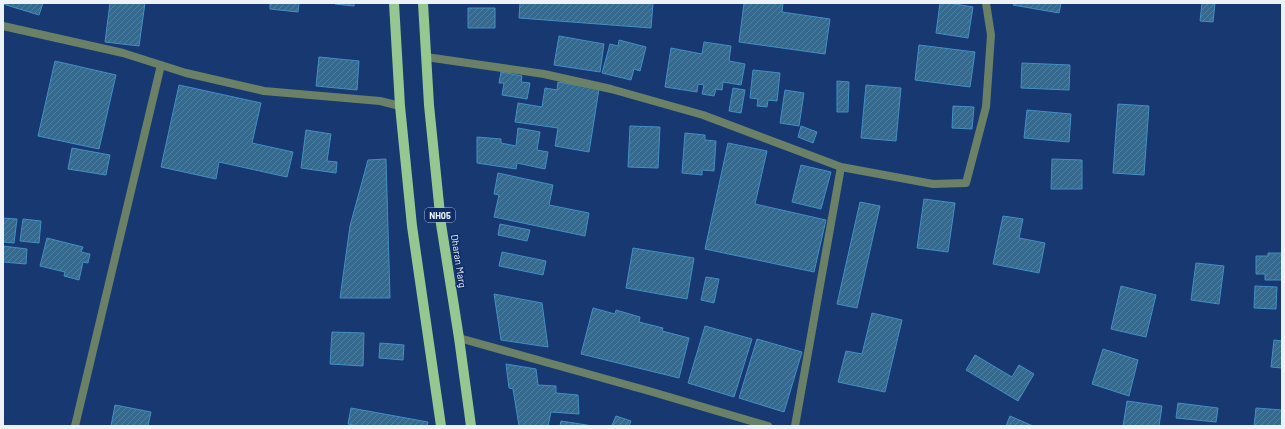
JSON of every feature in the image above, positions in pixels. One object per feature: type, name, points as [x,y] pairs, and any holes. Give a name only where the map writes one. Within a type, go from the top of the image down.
[{"type":"main road","name":"NH05","points":[[394,3],[400,106],[412,226],[441,426]]},
{"type":"main road","name":"Dharan Marg","points":[[423,3],[429,105],[441,224],[471,426]]},
{"type":"street","points":[[426,57],[544,74],[611,89],[703,115],[841,166],[933,184],[966,183],[986,107],[991,35],[986,3]]},
{"type":"street","points":[[3,26],[123,53],[186,74],[264,91],[380,101],[400,106]]},
{"type":"street","points":[[75,426],[161,65]]},
{"type":"street","points":[[794,426],[841,166]]},
{"type":"street","points":[[459,338],[627,384],[768,426]]},
{"type":"building","points":[[3,3],[43,3],[39,15]]},
{"type":"building","points":[[110,3],[145,3],[139,46],[105,42]]},
{"type":"building","points":[[270,3],[299,3],[298,12],[270,9]]},
{"type":"building","points":[[354,3],[354,6],[335,4]]},
{"type":"building","points":[[520,3],[653,3],[651,28],[519,18]]},
{"type":"building","points":[[744,3],[783,3],[782,12],[830,19],[825,54],[739,42]]},
{"type":"building","points":[[940,3],[973,7],[968,38],[936,33]]},
{"type":"building","points":[[1014,3],[1061,3],[1059,13],[1013,5]]},
{"type":"building","points":[[1202,3],[1215,3],[1213,22],[1200,21]]},
{"type":"building","points":[[468,8],[495,8],[495,28],[468,28]]},
{"type":"building","points":[[559,36],[604,44],[600,72],[554,65]]},
{"type":"building","points":[[619,40],[646,47],[640,71],[634,69],[631,80],[602,73],[610,44],[618,46]]},
{"type":"building","points":[[704,42],[731,46],[729,61],[745,64],[741,85],[723,82],[722,90],[716,89],[714,96],[702,94],[704,85],[698,84],[697,92],[665,87],[671,48],[702,54]]},
{"type":"building","points":[[919,45],[975,52],[970,87],[915,80]]},
{"type":"building","points":[[319,57],[359,61],[357,90],[316,86]]},
{"type":"building","points":[[55,61],[116,75],[99,149],[38,136]]},
{"type":"building","points":[[1022,63],[1070,65],[1069,90],[1021,88]]},
{"type":"building","points":[[753,70],[780,73],[777,101],[768,100],[767,107],[757,106],[758,99],[750,98]]},
{"type":"building","points":[[501,72],[522,76],[521,82],[530,83],[527,99],[502,95],[504,83],[499,83]]},
{"type":"building","points":[[837,81],[849,82],[848,112],[837,112]]},
{"type":"building","points":[[558,82],[599,89],[589,152],[555,146],[558,128],[515,122],[518,103],[542,107],[545,88],[557,90]]},
{"type":"building","points":[[179,85],[261,103],[252,143],[293,152],[287,177],[219,162],[216,179],[161,167]]},
{"type":"building","points":[[866,85],[901,88],[896,141],[861,138]]},
{"type":"building","points":[[733,88],[745,90],[741,113],[729,111]]},
{"type":"building","points":[[785,90],[804,93],[799,126],[780,123]]},
{"type":"building","points":[[1118,104],[1149,106],[1144,175],[1113,173]]},
{"type":"building","points":[[953,106],[974,107],[972,129],[952,128]]},
{"type":"building","points":[[1027,110],[1071,114],[1069,142],[1024,138]]},
{"type":"building","points":[[630,126],[660,127],[658,168],[628,167]]},
{"type":"building","points":[[801,126],[817,132],[813,143],[798,137]]},
{"type":"building","points":[[518,128],[540,132],[537,150],[548,152],[545,169],[517,163],[516,169],[477,163],[477,137],[501,139],[501,143],[516,146]]},
{"type":"building","points":[[306,130],[331,134],[327,161],[337,162],[336,173],[301,168]]},
{"type":"building","points":[[685,133],[705,135],[705,140],[716,141],[714,171],[702,170],[702,175],[682,173]]},
{"type":"building","points":[[728,143],[767,151],[755,204],[826,220],[814,272],[705,249]]},
{"type":"building","points":[[72,148],[110,155],[106,175],[68,169]]},
{"type":"building","points":[[386,159],[390,298],[340,298],[350,226],[368,160]]},
{"type":"building","points":[[1052,159],[1082,160],[1082,189],[1051,189]]},
{"type":"building","points":[[801,165],[831,172],[821,209],[792,202]]},
{"type":"building","points":[[498,173],[553,185],[549,205],[589,213],[585,236],[494,217],[499,195],[494,194]]},
{"type":"building","points":[[924,199],[955,203],[948,252],[917,248]]},
{"type":"building","points":[[860,202],[880,206],[857,308],[837,304]]},
{"type":"building","points":[[1003,216],[1023,219],[1019,238],[1045,243],[1039,273],[993,264]]},
{"type":"building","points":[[3,218],[17,219],[14,243],[3,242]]},
{"type":"building","points":[[23,219],[41,221],[39,243],[20,241]]},
{"type":"building","points":[[500,224],[530,230],[527,241],[498,235]]},
{"type":"building","points":[[47,238],[83,247],[81,252],[90,254],[88,263],[83,262],[79,280],[64,276],[65,272],[40,266]]},
{"type":"building","points":[[3,246],[27,249],[26,264],[3,262]]},
{"type":"building","points":[[633,248],[694,258],[687,299],[626,288]]},
{"type":"building","points":[[502,252],[546,261],[543,275],[499,266]]},
{"type":"building","points":[[1268,253],[1282,253],[1282,280],[1265,280],[1265,274],[1256,274],[1256,256],[1268,256]]},
{"type":"building","points":[[1196,263],[1224,266],[1219,304],[1191,300]]},
{"type":"building","points":[[706,277],[719,279],[714,303],[701,300]]},
{"type":"building","points":[[1121,286],[1156,295],[1146,337],[1111,329]]},
{"type":"building","points":[[1255,286],[1277,287],[1276,309],[1254,308]]},
{"type":"building","points":[[494,294],[542,303],[548,347],[501,340]]},
{"type":"building","points":[[593,308],[615,314],[616,310],[640,317],[639,322],[663,328],[662,331],[689,338],[679,378],[581,354]]},
{"type":"building","points":[[872,313],[902,320],[885,392],[838,382],[846,351],[862,354]]},
{"type":"building","points":[[705,326],[752,339],[734,397],[688,383]]},
{"type":"building","points":[[332,332],[364,333],[363,366],[330,364]]},
{"type":"building","points":[[757,339],[802,352],[784,412],[739,398]]},
{"type":"building","points":[[1274,340],[1282,341],[1282,368],[1271,367]]},
{"type":"building","points":[[380,343],[404,345],[403,360],[379,358]]},
{"type":"building","points":[[1103,349],[1138,360],[1129,396],[1092,384]]},
{"type":"building","points":[[975,355],[1012,377],[1019,365],[1034,374],[1018,401],[966,370]]},
{"type":"building","points":[[506,364],[536,369],[538,385],[556,386],[556,393],[578,395],[579,414],[551,412],[548,426],[519,426],[513,389],[509,388]]},
{"type":"building","points":[[1127,401],[1162,406],[1159,426],[1123,426]]},
{"type":"building","points":[[1178,403],[1218,408],[1216,422],[1176,418]]},
{"type":"building","points":[[115,405],[151,412],[148,426],[111,426]]},
{"type":"building","points":[[351,408],[428,422],[427,426],[357,426],[348,424]]},
{"type":"building","points":[[1256,408],[1282,410],[1282,426],[1254,426]]},
{"type":"building","points":[[616,416],[631,421],[629,426],[612,425]]},
{"type":"building","points":[[1010,416],[1033,426],[1006,426]]},
{"type":"building","points":[[561,421],[593,426],[560,426]]}]
